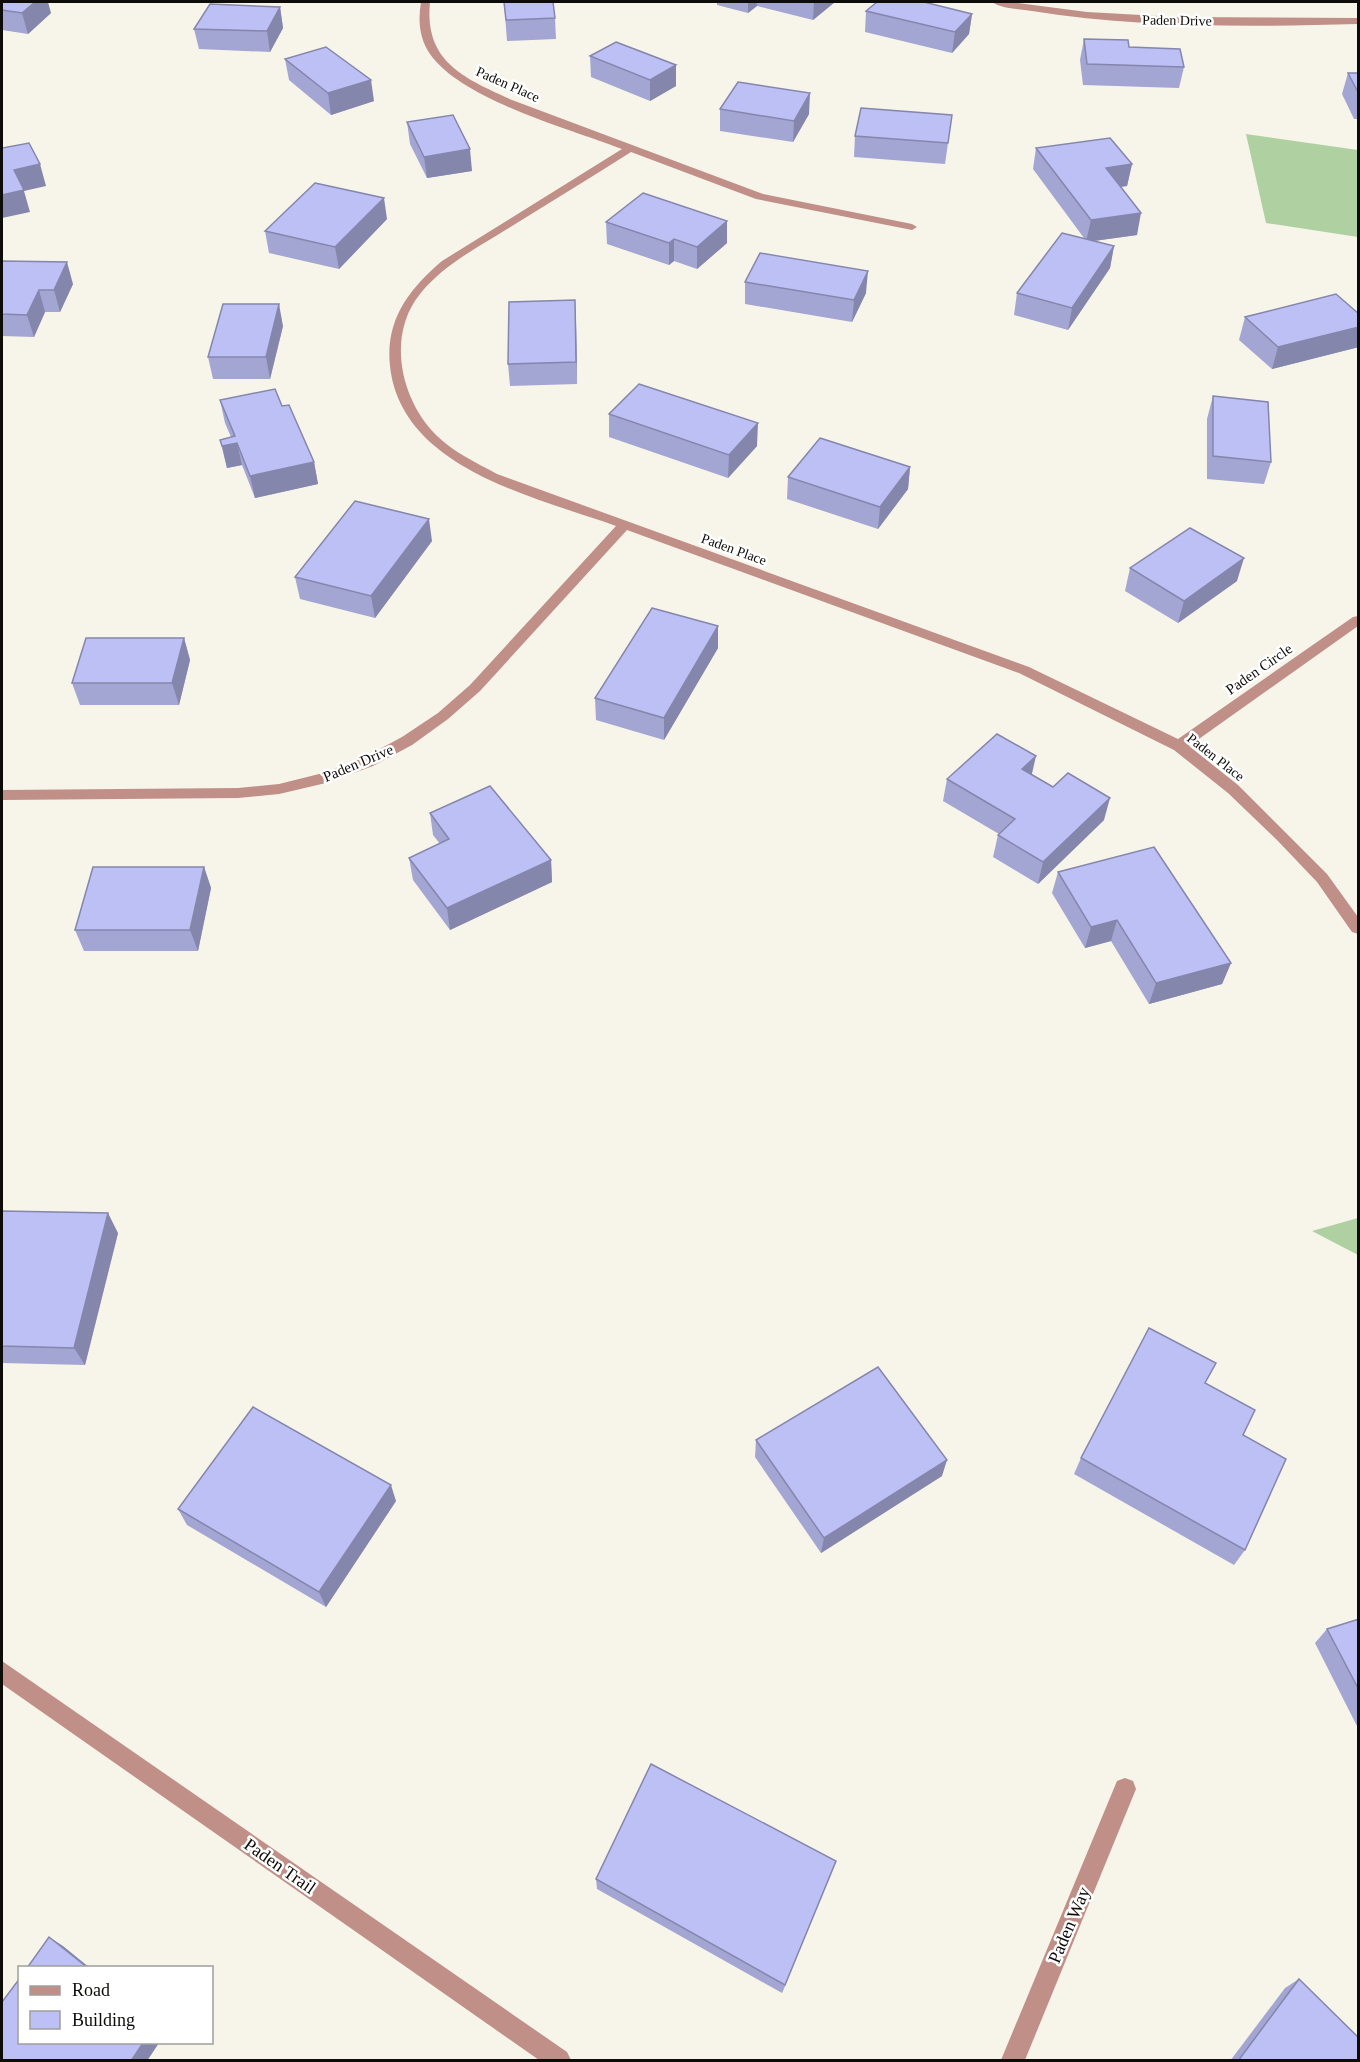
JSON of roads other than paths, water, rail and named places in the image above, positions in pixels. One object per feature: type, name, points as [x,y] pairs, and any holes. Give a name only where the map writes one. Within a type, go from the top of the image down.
[{"type":"street","name":"Paden Place","points":[[425,2],[424,32],[433,51],[458,77],[507,102],[760,197],[912,227]]},
{"type":"street","name":"Paden Drive","points":[[997,2],[1101,17],[1164,20],[1359,21]]},
{"type":"street","name":"Paden Place","points":[[630,148],[475,243],[432,274],[408,302],[398,328],[394,356],[398,381],[410,411],[432,438],[458,457],[503,482],[1024,670],[1179,746],[1233,789],[1282,836],[1322,878],[1359,928]]},
{"type":"street","name":"Paden Drive","points":[[2,795],[248,792],[279,789],[326,778],[368,762],[407,741],[443,716],[475,688],[624,525]]},
{"type":"street","name":"Paden Circle","points":[[1179,746],[1359,620]]},
{"type":"street","name":"Paden Trail","points":[[2,1672],[559,2061]]},
{"type":"street","name":"Paden Way","points":[[1013,2061],[1125,1790]]}]
